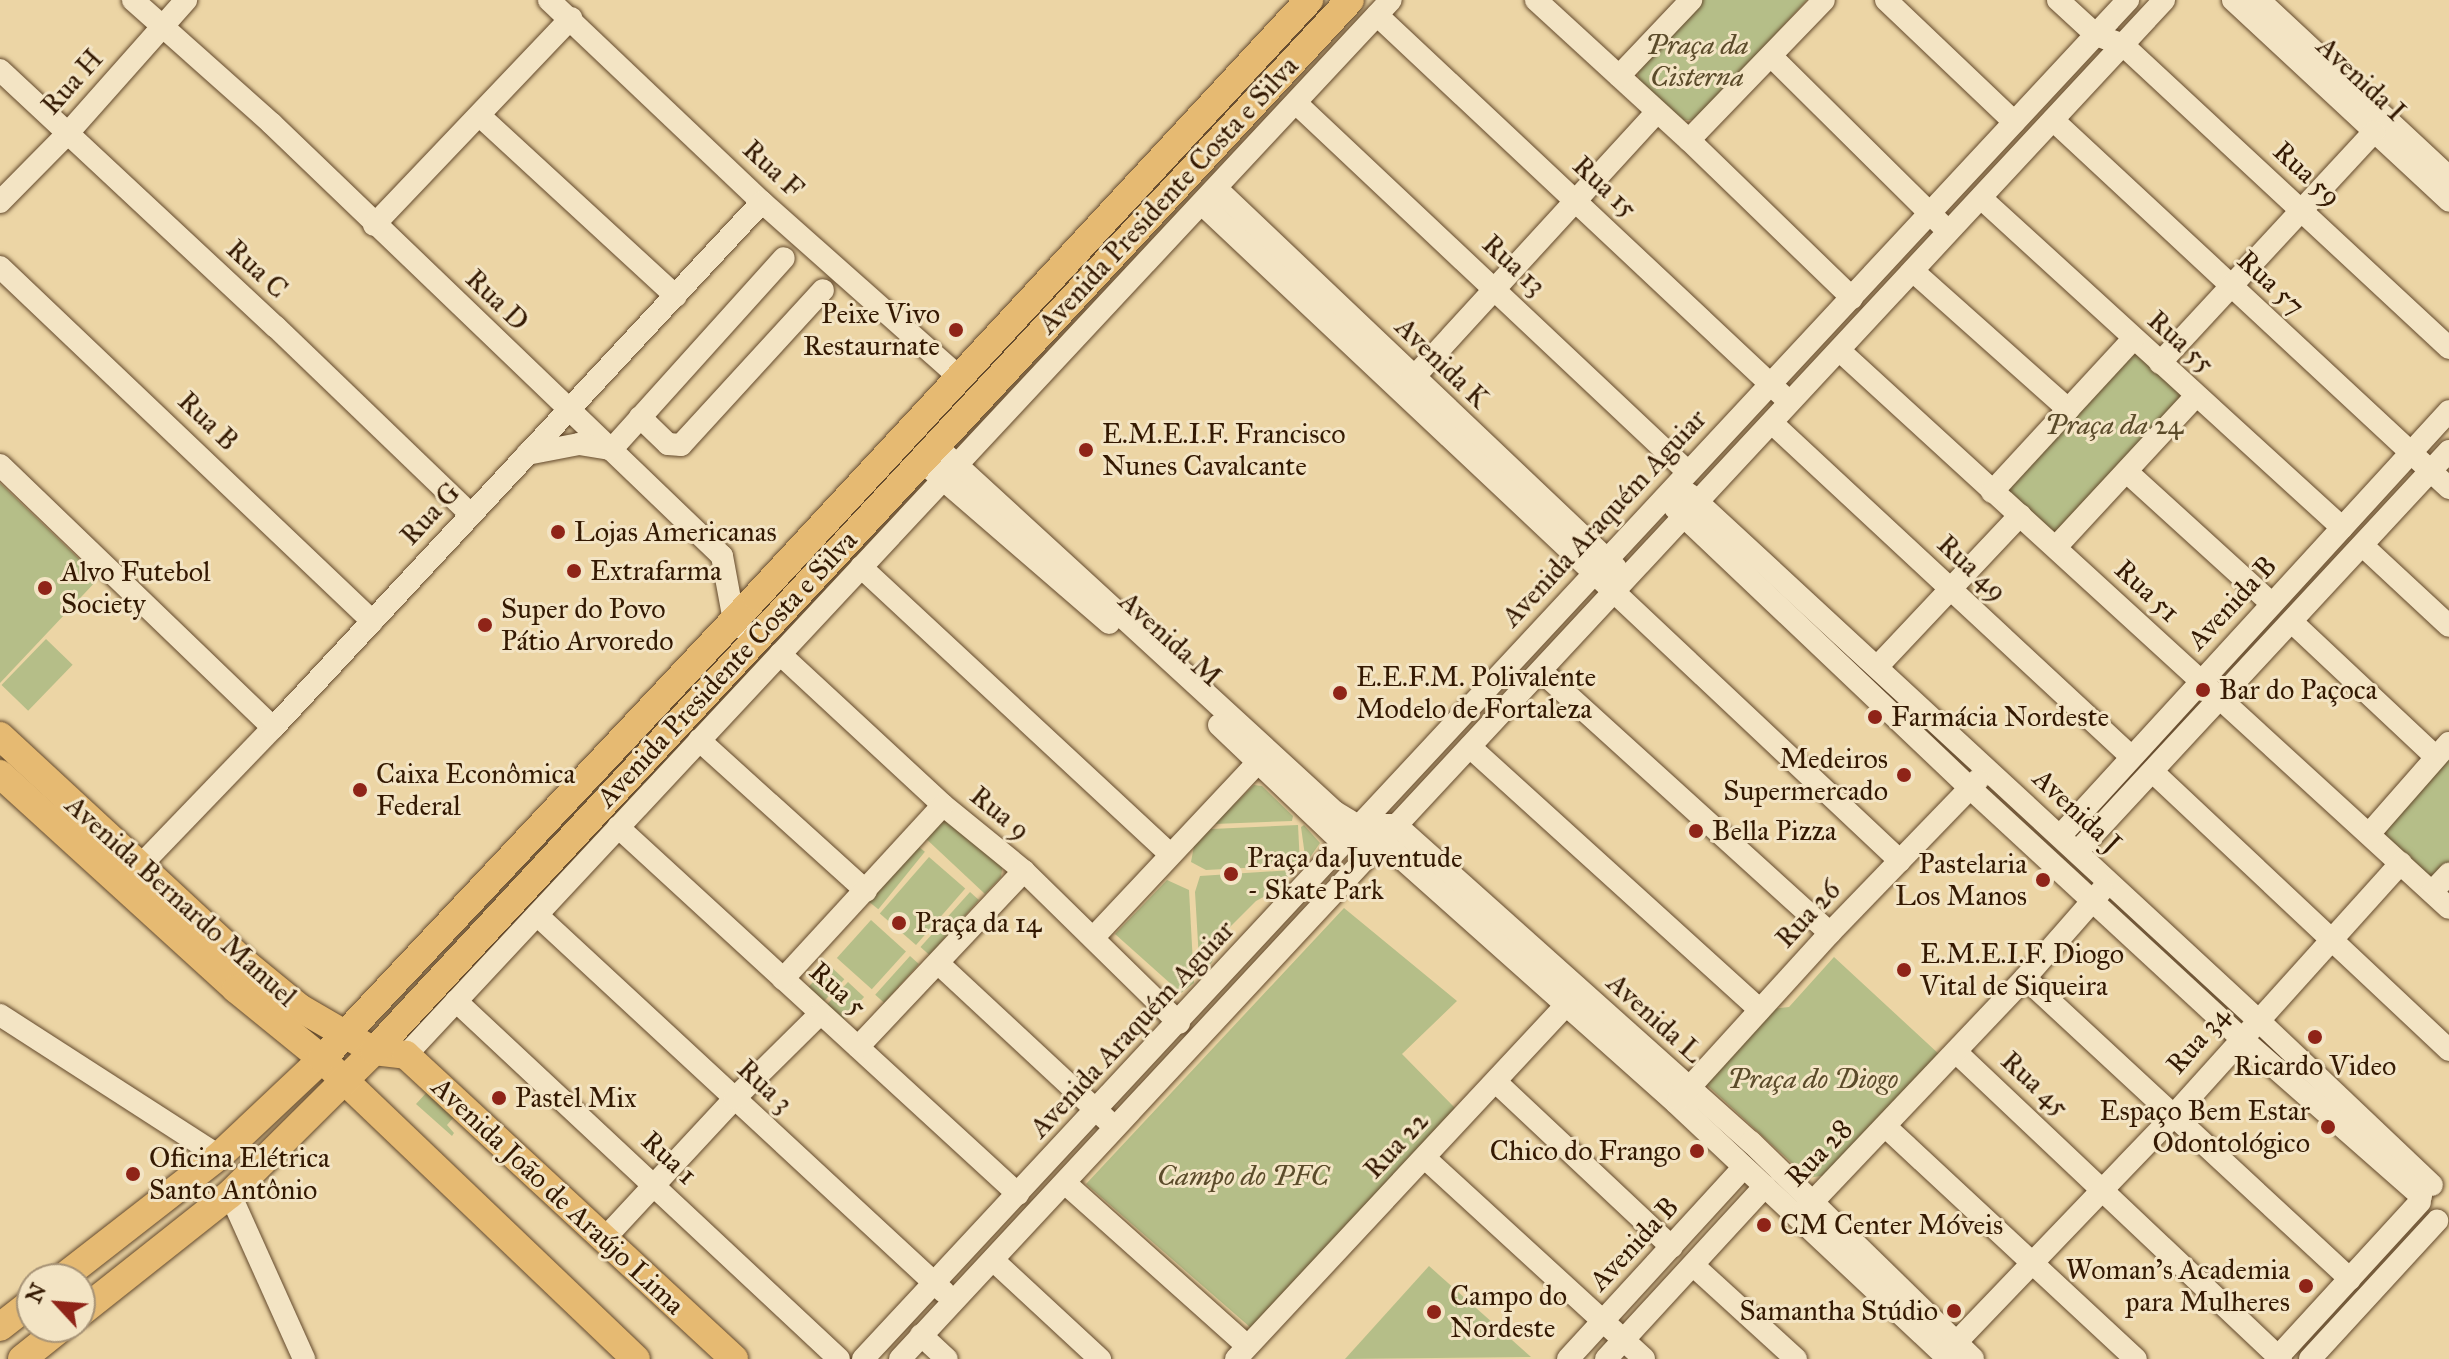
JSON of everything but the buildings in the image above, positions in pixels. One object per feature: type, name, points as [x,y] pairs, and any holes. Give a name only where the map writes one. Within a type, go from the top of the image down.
[{"type":"main road","name":"Avenida Presidente Costa e Silva","points":[[96,1300],[230,1194],[374,1051],[744,630],[960,378],[1309,0]]},
{"type":"main road","name":"Avenida Presidente Costa e Silva","points":[[81,1263],[219,1156],[322,1059],[744,630],[928,452],[1350,0]]},
{"type":"main road","name":"Avenida Bernardo Manuel","points":[[0,736],[245,963],[300,1008],[374,1051]]},
{"type":"main road","name":"Avenida Bernardo Manuel","points":[[0,774],[236,989],[343,1080]]},
{"type":"main road","name":"Avenida João de Araújo Lima","points":[[374,1051],[406,1055],[734,1359]]},
{"type":"main road","points":[[343,1080],[636,1359]]},
{"type":"main road","points":[[117,1235],[105,1250],[102,1263],[112,1275],[127,1276]]},
{"type":"main road","points":[[0,1327],[16,1314]]},
{"type":"main road","points":[[22,1359],[42,1343]]},
{"type":"street","name":"Rua D","points":[[133,0],[271,123],[722,556],[744,630]]},
{"type":"street","name":"Rua H","points":[[0,202],[68,133],[186,0]]},
{"type":"street","name":"Rua F","points":[[549,0],[762,202],[960,378]]},
{"type":"street","points":[[1536,0],[1689,140],[1852,298]]},
{"type":"street","points":[[1619,76],[1691,0]]},
{"type":"street","points":[[1689,140],[1824,0]]},
{"type":"street","points":[[1886,0],[2014,122]]},
{"type":"street","points":[[2058,0],[2096,35],[2123,45]]},
{"type":"street","name":"Avenida Araquém Aguiar","points":[[863,1359],[2128,0]]},
{"type":"street","name":"Avenida Araquém Aguiar","points":[[900,1359],[2164,0]]},
{"type":"street","name":"Avenida I","points":[[2233,0],[2449,201]]},
{"type":"street","name":"Avenida I","points":[[2259,0],[2449,177]]},
{"type":"street","points":[[406,1055],[949,472],[1210,197],[1384,7]]},
{"type":"street","name":"Rua 15","points":[[1384,7],[1575,199],[1791,402]]},
{"type":"street","points":[[374,225],[571,18]]},
{"type":"street","name":"Rua 59","points":[[2123,45],[2449,348]]},
{"type":"street","points":[[1771,56],[1949,233]]},
{"type":"street","name":"Rua C","points":[[0,70],[470,514]]},
{"type":"street","name":"Rua 13","points":[[1296,103],[1496,288],[1677,485]]},
{"type":"street","points":[[1407,385],[1657,112]]},
{"type":"street","points":[[480,116],[676,296]]},
{"type":"street","name":"Rua 57","points":[[2053,120],[2449,488]]},
{"type":"street","points":[[2160,363],[2374,132]]},
{"type":"street","name":"Avenida K","points":[[1210,197],[1620,586],[1900,861]]},
{"type":"street","name":"Rua 55","points":[[1981,198],[2342,528]]},
{"type":"street","name":"Rua G","points":[[141,865],[273,728],[567,408],[762,202]]},
{"type":"street","points":[[527,454],[579,444],[611,450],[784,258]]},
{"type":"street","name":"Rua B","points":[[0,267],[372,621]]},
{"type":"street","points":[[1913,271],[2068,409]]},
{"type":"street","points":[[640,417],[668,444],[681,445],[823,290]]},
{"type":"street","points":[[1992,492],[2133,339]]},
{"type":"street","name":"Rua 51","points":[[1840,351],[2449,908]]},
{"type":"street","points":[[2056,547],[2196,396]]},
{"type":"street","name":"Avenida B","points":[[2060,836],[2449,411]]},
{"type":"street","name":"Rua 49","points":[[1772,423],[2131,757]]},
{"type":"street","name":"Avenida B","points":[[2077,852],[2449,451]]},
{"type":"street","name":"Avenida M","points":[[928,452],[1335,812],[1350,834]]},
{"type":"street","points":[[0,465],[273,728]]},
{"type":"street","points":[[2127,472],[2272,604]]},
{"type":"street","name":"Avenida J","points":[[1677,485],[1692,509],[1970,788],[2240,1037],[2435,1188]]},
{"type":"street","name":"Avenida J","points":[[1692,509],[1877,667],[2435,1188]]},
{"type":"street","points":[[1877,667],[2020,515]]},
{"type":"street","points":[[2363,546],[2449,626]]},
{"type":"street","points":[[861,567],[1170,854]]},
{"type":"street","points":[[2292,622],[2443,750],[2369,834]]},
{"type":"street","name":"Rua 9","points":[[780,654],[943,805],[1024,871],[1179,1023]]},
{"type":"street","name":"Avenida M","points":[[1160,659],[1258,762],[1350,834]]},
{"type":"street","points":[[1541,671],[1830,933]]},
{"type":"street","points":[[699,740],[866,891]]},
{"type":"street","points":[[1470,747],[1760,1010]]},
{"type":"street","points":[[1093,938],[1258,762]]},
{"type":"street","name":"Rua 26","points":[[1682,1096],[1830,933],[1988,770]]},
{"type":"street","points":[[2153,772],[2449,1050]]},
{"type":"street","points":[[783,979],[943,805]]},
{"type":"street","name":"Rua 5","points":[[618,827],[819,1015],[1018,1194]]},
{"type":"street","points":[[1350,834],[1389,833]]},
{"type":"street","name":"Avenida L","points":[[1389,833],[1566,1005],[1682,1096],[1743,1168],[1765,1186],[1806,1209]]},
{"type":"street","name":"Avenida L","points":[[1389,833],[1806,1209],[1947,1354],[1973,1359]]},
{"type":"street","name":"Rua 34","points":[[1947,1354],[2030,1262],[2174,1115],[2240,1037],[2401,863]]},
{"type":"street","points":[[858,1047],[1024,871]]},
{"type":"street","points":[[2432,892],[2449,874]]},
{"type":"street","name":"Rua 28","points":[[1806,1209],[2025,978],[2109,881]]},
{"type":"street","name":"Rua 3","points":[[537,915],[953,1300]]},
{"type":"street","points":[[1258,938],[1277,955]]},
{"type":"street","points":[[939,964],[1116,1128]]},
{"type":"street","points":[[2025,978],[2350,1279]]},
{"type":"street","name":"Rua 1","points":[[456,1001],[839,1359]]},
{"type":"street","name":"Rua 22","points":[[1241,1353],[1566,1005]]},
{"type":"street","points":[[0,1015],[219,1156]]},
{"type":"street","points":[[605,1238],[735,1098],[819,1015]]},
{"type":"street","name":"Rua 45","points":[[1956,1052],[2104,1188],[2279,1358]]},
{"type":"street","points":[[1496,1082],[1672,1247]]},
{"type":"street","points":[[1886,1127],[2136,1359]]},
{"type":"street","points":[[1425,1158],[1644,1359]]},
{"type":"street","name":"Avenida B","points":[[1568,1359],[1743,1168]]},
{"type":"street","points":[[1065,1183],[1241,1353]]},
{"type":"street","name":"Avenida B","points":[[1606,1359],[1765,1186]]},
{"type":"street","points":[[2435,1188],[2425,1217],[2443,1219]]},
{"type":"street","points":[[2279,1358],[2435,1188]]},
{"type":"street","points":[[230,1194],[304,1359]]},
{"type":"street","points":[[2310,1359],[2443,1219]]},
{"type":"street","points":[[993,1260],[1100,1359]]},
{"type":"street","points":[[1694,1266],[1796,1359]]},
{"type":"street","points":[[921,1335],[947,1359]]},
{"type":"green space","name":"Praça da Cisterna","points":[[1701,0],[1807,0],[1696,120],[1683,120],[1639,80],[1637,69]]},
{"type":"green space","name":"Praça da 24","points":[[2128,351],[2139,351],[2183,393],[2184,407],[2052,536],[2008,496],[2006,485]]},
{"type":"green space","name":"Alvo Futebol Society","points":[[0,483],[99,578],[0,683]]},
{"type":"green space","points":[[46,639],[73,665],[28,711],[2,685]]},
{"type":"green space","points":[[2449,747],[2449,862],[2437,875],[2424,876],[2380,835]]},
{"type":"green space","points":[[1254,785],[1262,786],[1293,816],[1292,821],[1214,824]]},
{"type":"green space","points":[[940,816],[1003,862],[1001,877],[985,894],[922,835]]},
{"type":"green space","points":[[1298,825],[1300,865],[1206,870],[1191,862],[1194,846],[1211,829]]},
{"type":"green space","points":[[1304,825],[1320,843],[1306,863],[1301,827]]},
{"type":"green space","points":[[914,843],[925,852],[878,909],[867,901]]},
{"type":"green space","points":[[929,857],[965,888],[916,945],[880,914]]},
{"type":"green space","points":[[1292,870],[1282,887],[1256,901],[1222,935],[1212,962],[1200,977],[1195,892],[1200,876]]},
{"type":"green space","points":[[1167,880],[1189,890],[1194,983],[1181,993],[1115,934]]},
{"type":"green space","points":[[970,892],[979,900],[929,955],[920,947]]},
{"type":"green space","name":"Campo do PFC","points":[[1344,908],[1457,1001],[1402,1054],[1455,1108],[1251,1328],[1086,1184]]},
{"type":"green space","points":[[871,920],[906,951],[872,989],[837,958]]},
{"type":"green space","points":[[910,956],[919,964],[884,1003],[875,995]]},
{"type":"green space","name":"Praça do Diogo","points":[[1834,957],[1940,1055],[1827,1175],[1808,1178],[1705,1083],[1772,1009],[1789,1007]]},
{"type":"green space","points":[[829,965],[844,979],[820,1005],[805,991]]},
{"type":"green space","points":[[848,982],[864,997],[840,1023],[824,1008]]},
{"type":"green space","points":[[427,1092],[454,1117],[447,1125],[454,1133],[452,1136],[416,1104]]},
{"type":"green space","name":"Campo do Nordeste","points":[[1429,1266],[1531,1357],[1345,1359]]},
{"type":"place","name":"Peixe Vivo Restaurnate","points":[[956,330]]},
{"type":"place","name":"E.M.E.I.F. Francisco Nunes Cavalcante","points":[[1086,450]]},
{"type":"place","name":"Lojas Americanas","points":[[558,532]]},
{"type":"place","name":"Extrafarma","points":[[574,571]]},
{"type":"place","name":"Alvo Futebol Society","points":[[45,588]]},
{"type":"place","name":"Super do Povo Pátio Arvoredo","points":[[485,625]]},
{"type":"place","name":"Bar do Paçoca","points":[[2203,690]]},
{"type":"place","name":"E.E.F.M. Polivalente Modelo de Fortaleza","points":[[1340,693]]},
{"type":"place","name":"Farmácia Nordeste","points":[[1875,717]]},
{"type":"place","name":"Medeiros Supermercado","points":[[1904,775]]},
{"type":"place","name":"Caixa Econômica Federal","points":[[360,790]]},
{"type":"place","name":"Bella Pizza","points":[[1696,831]]},
{"type":"place","name":"Praça da Juventude - Skate Park","points":[[1231,874]]},
{"type":"place","name":"Pastelaria Los Manos","points":[[2043,880]]},
{"type":"place","name":"Praça da 14","points":[[899,923]]},
{"type":"place","name":"E.M.E.I.F. Diogo Vital de Siqueira","points":[[1904,970]]},
{"type":"place","name":"Ricardo Video","points":[[2315,1037]]},
{"type":"place","name":"Pastel Mix","points":[[499,1098]]},
{"type":"place","name":"Espaço Bem Estar Odontológico","points":[[2328,1127]]},
{"type":"place","name":"Chico do Frango","points":[[1697,1151]]},
{"type":"place","name":"Oficina Elétrica Santo Antônio","points":[[133,1174]]},
{"type":"place","name":"CM Center Móveis","points":[[1764,1225]]},
{"type":"place","name":"Woman's Academia para Mulheres","points":[[2306,1286]]},
{"type":"place","name":"Samantha Stúdio","points":[[1954,1311]]},
{"type":"place","name":"Campo do Nordeste","points":[[1434,1312]]}]
